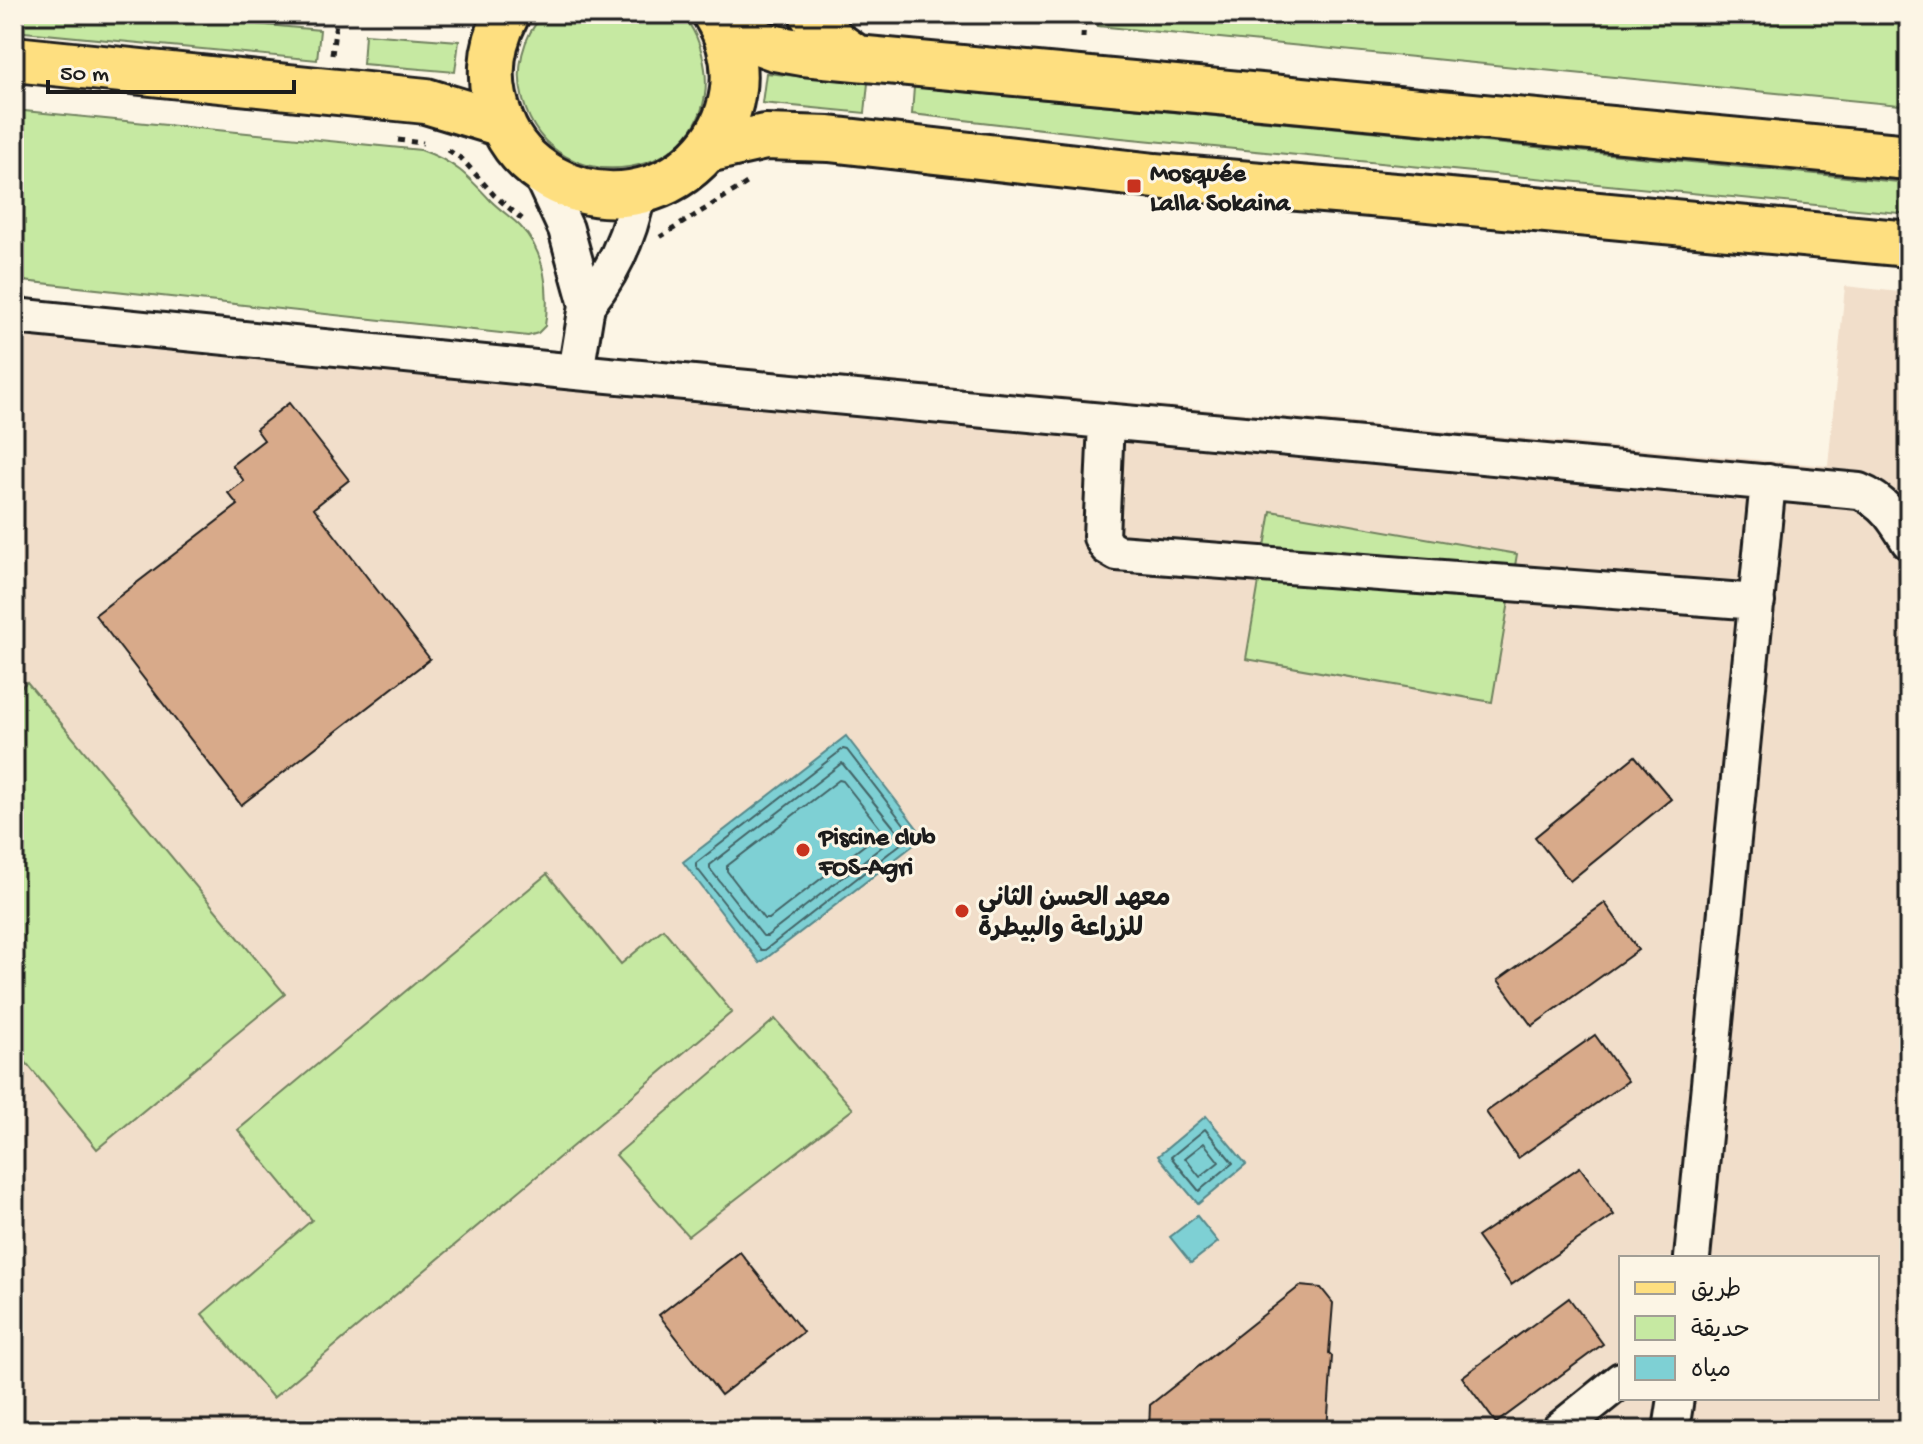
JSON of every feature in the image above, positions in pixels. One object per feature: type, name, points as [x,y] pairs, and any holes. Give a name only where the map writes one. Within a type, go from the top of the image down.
[{"type":"main road","points":[[507,14],[497,36],[491,66],[493,96],[502,124],[512,142],[539,171],[570,188],[603,196],[638,193],[658,187],[676,177],[707,150],[720,132],[734,92],[731,49],[719,19]]},
{"type":"main road","points":[[812,14],[835,43],[855,57]]},
{"type":"main road","points":[[719,19],[775,48],[1909,157]]},
{"type":"main road","points":[[14,59],[426,101],[502,124]]},
{"type":"main road","points":[[707,150],[765,137],[818,138],[1155,176],[1909,244]]},
{"type":"street","points":[[539,171],[566,229],[587,305],[576,372]]},
{"type":"street","points":[[587,305],[613,268],[624,244],[638,193]]},
{"type":"street","points":[[14,316],[576,372],[1859,491],[1874,497],[1888,510],[1909,542]]},
{"type":"street","points":[[1106,422],[1101,537],[1107,547],[1117,553],[1757,602]]},
{"type":"street","points":[[1692,1256],[1768,482]]},
{"type":"street","points":[[1559,1430],[1619,1382]]},
{"type":"street","points":[[1671,1430],[1676,1400]]},
{"type":"path","points":[[1083,38],[1084,14]]},
{"type":"shaded area","name":"معهد الحسن الثاني للزراعة والبيطرة","points":[[1845,286],[1909,293],[1909,1430],[14,1430],[14,335],[610,355],[1828,466]]},
{"type":"green space","points":[[14,14],[151,14],[320,30],[317,60],[14,31]]},
{"type":"green space","points":[[544,14],[681,14],[698,39],[705,69],[702,106],[687,136],[661,156],[630,167],[597,167],[566,157],[540,134],[523,100],[521,89],[522,54],[530,32]]},
{"type":"green space","points":[[976,14],[1071,14],[1070,23]]},
{"type":"green space","points":[[1098,14],[1909,14],[1909,106],[1098,26]]},
{"type":"green space","points":[[365,34],[459,41],[455,72],[363,64]]},
{"type":"green space","points":[[766,73],[868,83],[865,113],[762,103]]},
{"type":"green space","points":[[914,87],[1909,183],[1909,214],[1111,137],[912,114]]},
{"type":"green space","points":[[14,110],[421,150],[452,165],[467,177],[528,236],[544,273],[547,300],[545,326],[538,333],[528,336],[14,280]]},
{"type":"green space","points":[[1271,511],[1517,554],[1492,702],[1246,659]]},
{"type":"green space","points":[[27,682],[285,994],[97,1149],[14,1048],[14,693]]},
{"type":"green space","points":[[547,874],[621,964],[663,929],[732,1012],[273,1398],[202,1314],[312,1220],[238,1130]]},
{"type":"green space","points":[[775,1019],[853,1109],[688,1236],[616,1155]]},
{"type":"water","name":"Piscine club FOS-Agri","points":[[846,736],[924,837],[760,963],[683,862]]},
{"type":"water","points":[[1206,1116],[1246,1164],[1198,1204],[1158,1156]]},
{"type":"water","points":[[1197,1216],[1218,1242],[1191,1263],[1170,1237]]},
{"type":"building","points":[[289,403],[349,480],[314,508],[430,659],[241,805],[95,615],[238,505],[228,493],[244,481],[232,465],[264,440],[256,429]]},
{"type":"building","points":[[1635,756],[1671,799],[1570,881],[1535,837]]},
{"type":"building","points":[[1605,903],[1638,950],[1532,1026],[1498,980]]},
{"type":"building","points":[[1595,1035],[1628,1081],[1518,1158],[1486,1112]]},
{"type":"building","points":[[1580,1167],[1614,1215],[1511,1285],[1477,1237]]},
{"type":"building","points":[[740,1252],[803,1332],[721,1395],[659,1315]]},
{"type":"building","points":[[1300,1286],[1321,1288],[1333,1303],[1327,1430],[1149,1430],[1150,1405]]},
{"type":"building","points":[[1569,1298],[1603,1344],[1496,1423],[1462,1377]]},
{"type":"place","name":"Mosquée Lalla Sokaina","points":[[1134,186]]},
{"type":"place","name":"Piscine club FOS-Agri","points":[[803,850]]},
{"type":"place","name":"معهد الحسن الثاني للزراعة والبيطرة","points":[[962,911]]}]
